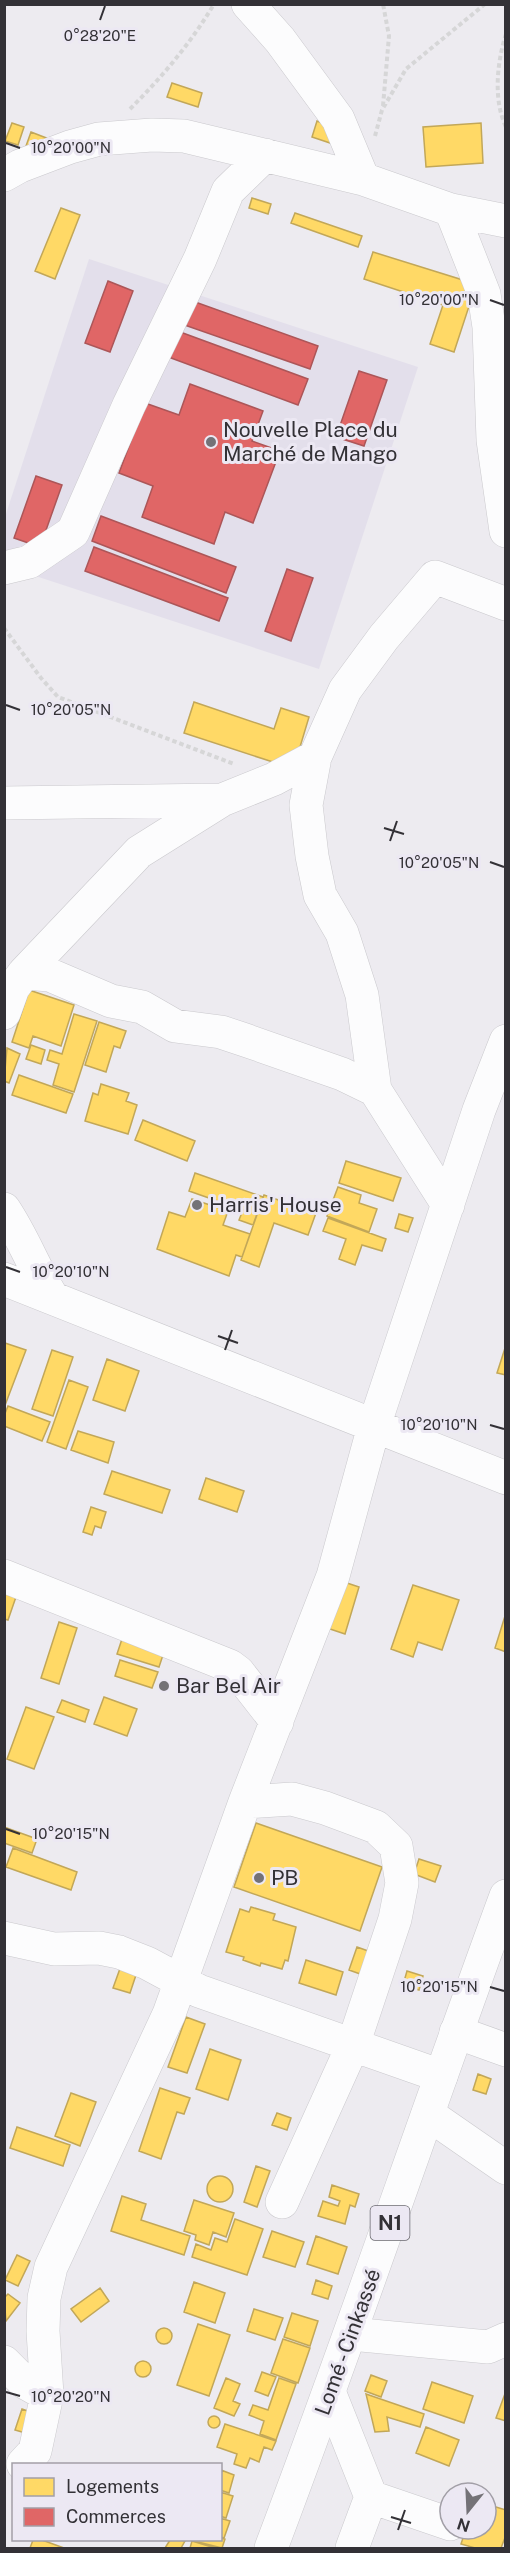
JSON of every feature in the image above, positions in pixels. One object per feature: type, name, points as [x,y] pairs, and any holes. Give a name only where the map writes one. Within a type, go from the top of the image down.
[{"type":"main road","points":[[248,4],[280,40],[338,119],[363,179]]},
{"type":"main road","points":[[4,175],[20,166],[70,147],[99,139],[152,135],[184,136],[363,179],[451,210],[506,221]]},
{"type":"main road","points":[[4,568],[29,562],[73,532],[129,405],[200,260],[228,191],[265,155]]},
{"type":"main road","points":[[451,210],[497,326],[493,440],[506,531]]},
{"type":"main road","points":[[447,1205],[375,1090],[362,995],[342,933],[320,895],[312,856],[306,805],[315,757],[345,690],[373,656],[384,637],[435,577],[506,604]]},
{"type":"main road","points":[[5,1009],[13,988],[24,973],[139,852],[222,800],[274,779],[315,757]]},
{"type":"main road","points":[[4,803],[222,800]]},
{"type":"main road","points":[[24,973],[50,975],[111,1001],[142,1007],[175,1026],[221,1032],[246,1040],[342,1074],[375,1090]]},
{"type":"main road","points":[[24,2463],[35,2451],[47,2395],[43,2331],[44,2298],[51,2267],[155,2046],[182,1981],[245,1802],[333,1576],[374,1426],[479,1110],[506,1041]]},
{"type":"main road","points":[[4,1209],[17,1227],[36,1270],[52,1297]]},
{"type":"main road","points":[[4,1279],[506,1478]]},
{"type":"main road","points":[[4,1576],[230,1666],[238,1672],[278,1722]]},
{"type":"main road","points":[[245,1802],[292,1799],[325,1808],[376,1827],[396,1846],[402,1883],[395,1919],[353,2045],[282,2202]]},
{"type":"main road","name":"Lomé - Cinkassé","points":[[272,2548],[330,2394],[456,2032],[506,1896]]},
{"type":"main road","points":[[4,1938],[54,1949],[99,1948],[119,1952],[147,1963],[199,1991],[441,2076]]},
{"type":"main road","points":[[456,2032],[506,2050]]},
{"type":"main road","points":[[428,2114],[506,2168]]},
{"type":"main road","points":[[351,2334],[488,2347],[506,2339]]},
{"type":"main road","points":[[4,2362],[24,2382],[47,2395]]},
{"type":"main road","points":[[330,2394],[371,2497],[352,2548]]},
{"type":"main road","points":[[371,2497],[438,2520]]},
{"type":"path","points":[[99,139],[157,81],[201,26],[214,4]]},
{"type":"path","points":[[363,179],[382,110],[389,36],[383,4]]},
{"type":"path","points":[[382,110],[406,69],[485,4]]},
{"type":"path","points":[[506,34],[502,45],[497,104],[506,127]]},
{"type":"path","points":[[4,628],[58,697],[274,779]]},
{"type":"shaded area","name":"Nouvelle Place du Marché de Mango","points":[[89,259],[418,367],[319,669],[5,566],[5,517]]},
{"type":"building: Logements","points":[[172,83],[202,93],[198,107],[167,97]]},
{"type":"building: Logements","points":[[317,121],[335,128],[330,143],[312,137]]},
{"type":"building: Logements","points":[[12,123],[24,127],[18,145],[5,141]]},
{"type":"building: Logements","points":[[481,123],[483,163],[426,167],[423,127]]},
{"type":"building: Logements","points":[[31,132],[49,139],[44,152],[26,146]]},
{"type":"building: Logements","points":[[252,198],[271,204],[268,214],[249,208]]},
{"type":"building: Logements","points":[[61,208],[80,215],[55,279],[35,271]]},
{"type":"building: Logements","points":[[295,213],[362,236],[358,247],[291,223]]},
{"type":"building: Logements","points":[[373,252],[466,281],[474,291],[454,352],[430,344],[443,305],[364,279]]},
{"type":"building: Logements","points":[[194,702],[274,729],[281,708],[309,717],[297,757],[279,764],[184,733]]},
{"type":"building: Logements","points":[[29,990],[74,1005],[61,1046],[33,1036],[29,1048],[12,1042]]},
{"type":"building: Logements","points":[[74,1014],[97,1021],[74,1092],[53,1085],[59,1064],[47,1060],[50,1050],[62,1054]]},
{"type":"building: Logements","points":[[99,1022],[126,1031],[120,1048],[114,1046],[106,1072],[85,1065]]},
{"type":"building: Logements","points":[[31,1045],[45,1050],[41,1064],[26,1059]]},
{"type":"building: Logements","points":[[7,1048],[20,1054],[9,1083],[4,1081]]},
{"type":"building: Logements","points":[[19,1075],[73,1094],[66,1113],[12,1095]]},
{"type":"building: Logements","points":[[101,1084],[129,1093],[126,1101],[137,1105],[128,1134],[85,1121],[93,1093],[98,1095]]},
{"type":"building: Logements","points":[[143,1120],[195,1141],[187,1161],[135,1140]]},
{"type":"building: Logements","points":[[346,1161],[401,1178],[393,1201],[339,1183]]},
{"type":"building: Logements","points":[[195,1173],[263,1197],[253,1225],[239,1220],[243,1210],[189,1191]]},
{"type":"building: Logements","points":[[338,1187],[361,1195],[359,1203],[377,1209],[369,1232],[327,1216]]},
{"type":"building: Logements","points":[[264,1195],[316,1213],[308,1235],[274,1223],[259,1267],[241,1260]]},
{"type":"building: Logements","points":[[192,1199],[228,1211],[223,1225],[250,1234],[242,1257],[236,1255],[229,1276],[157,1249],[169,1212],[185,1217]]},
{"type":"building: Logements","points":[[399,1214],[413,1218],[408,1232],[395,1228]]},
{"type":"building: Logements","points":[[328,1218],[386,1239],[382,1251],[362,1245],[355,1265],[339,1259],[346,1239],[323,1231]]},
{"type":"building: Logements","points":[[4,1343],[26,1350],[4,1408]]},
{"type":"building: Logements","points":[[506,1345],[506,1375],[497,1373]]},
{"type":"building: Logements","points":[[52,1350],[73,1357],[53,1416],[32,1409]]},
{"type":"building: Logements","points":[[107,1359],[139,1371],[125,1411],[93,1400]]},
{"type":"building: Logements","points":[[69,1380],[88,1387],[66,1449],[47,1442]]},
{"type":"building: Logements","points":[[8,1406],[50,1422],[42,1441],[4,1426],[4,1416]]},
{"type":"building: Logements","points":[[78,1431],[114,1442],[108,1463],[71,1450]]},
{"type":"building: Logements","points":[[112,1471],[170,1490],[162,1513],[104,1494]]},
{"type":"building: Logements","points":[[206,1478],[244,1491],[237,1512],[199,1499]]},
{"type":"building: Logements","points":[[91,1507],[106,1512],[101,1528],[95,1526],[92,1535],[83,1532]]},
{"type":"building: Logements","points":[[341,1581],[359,1587],[345,1634],[327,1628]]},
{"type":"building: Logements","points":[[413,1585],[459,1600],[442,1650],[418,1642],[413,1657],[391,1649]]},
{"type":"building: Logements","points":[[4,1590],[17,1594],[8,1620],[4,1619]]},
{"type":"building: Logements","points":[[506,1616],[506,1652],[495,1648]]},
{"type":"building: Logements","points":[[59,1622],[77,1628],[59,1684],[41,1678]]},
{"type":"building: Logements","points":[[122,1639],[164,1652],[159,1667],[117,1654]]},
{"type":"building: Logements","points":[[120,1660],[158,1672],[152,1688],[115,1676]]},
{"type":"building: Logements","points":[[104,1697],[137,1709],[127,1736],[94,1724]]},
{"type":"building: Logements","points":[[62,1700],[89,1710],[85,1722],[57,1712]]},
{"type":"building: Logements","points":[[26,1707],[54,1717],[34,1769],[7,1759]]},
{"type":"building: Logements","points":[[256,1823],[382,1867],[360,1931],[234,1887]]},
{"type":"building: Logements","points":[[4,1827],[37,1839],[32,1853],[4,1843]]},
{"type":"building: Logements","points":[[13,1848],[77,1872],[71,1890],[6,1867]]},
{"type":"building: Logements","points":[[419,1859],[441,1866],[435,1882],[414,1874]]},
{"type":"building: Logements","points":[[251,1907],[275,1914],[273,1920],[296,1927],[288,1961],[285,1960],[282,1969],[261,1963],[260,1966],[243,1960],[244,1957],[226,1952],[240,1909],[249,1912]]},
{"type":"building: Logements","points":[[357,1947],[371,1952],[363,1975],[349,1970]]},
{"type":"building: Logements","points":[[306,1960],[343,1972],[336,1995],[299,1983]]},
{"type":"building: Logements","points":[[122,1963],[138,1969],[130,1993],[113,1988]]},
{"type":"building: Logements","points":[[407,1971],[423,1976],[419,1990],[403,1985]]},
{"type":"building: Logements","points":[[186,2017],[205,2024],[187,2073],[168,2067]]},
{"type":"building: Logements","points":[[210,2049],[241,2060],[228,2100],[196,2089]]},
{"type":"building: Logements","points":[[478,2074],[491,2079],[486,2094],[473,2090]]},
{"type":"building: Logements","points":[[160,2088],[190,2098],[184,2114],[177,2112],[161,2159],[139,2151]]},
{"type":"building: Logements","points":[[71,2093],[96,2102],[80,2146],[55,2136]]},
{"type":"building: Logements","points":[[277,2113],[291,2118],[287,2130],[272,2125]]},
{"type":"building: Logements","points":[[17,2127],[70,2145],[63,2166],[10,2148]]},
{"type":"building: Logements","points":[[256,2166],[270,2171],[257,2207],[244,2202]]},
{"type":"building: Logements","points":[[220,2176],[229,2180],[233,2189],[229,2198],[220,2202],[211,2198],[207,2189],[211,2180]]},
{"type":"building: Logements","points":[[332,2185],[359,2194],[355,2207],[350,2205],[345,2224],[318,2216],[323,2201],[338,2206],[340,2201],[329,2197]]},
{"type":"building: Logements","points":[[122,2196],[146,2204],[141,2220],[190,2236],[184,2255],[111,2231]]},
{"type":"building: Logements","points":[[194,2200],[234,2213],[226,2237],[213,2232],[209,2245],[195,2240],[196,2235],[184,2231]]},
{"type":"building: Logements","points":[[235,2219],[263,2229],[247,2275],[192,2257],[196,2244],[211,2250],[215,2238],[227,2242]]},
{"type":"building: Logements","points":[[272,2231],[304,2242],[295,2267],[263,2257]]},
{"type":"building: Logements","points":[[316,2236],[347,2247],[338,2274],[307,2264]]},
{"type":"building: Logements","points":[[17,2255],[30,2261],[18,2286],[5,2280]]},
{"type":"building: Logements","points":[[316,2280],[332,2286],[328,2299],[312,2294]]},
{"type":"building: Logements","points":[[194,2282],[225,2293],[215,2323],[184,2312]]},
{"type":"building: Logements","points":[[100,2288],[109,2301],[81,2322],[71,2309]]},
{"type":"building: Logements","points":[[8,2294],[20,2303],[6,2321],[4,2298]]},
{"type":"building: Logements","points":[[254,2309],[283,2318],[275,2340],[247,2331]]},
{"type":"building: Logements","points":[[292,2313],[318,2321],[310,2346],[284,2337]]},
{"type":"building: Logements","points":[[198,2324],[230,2335],[209,2396],[177,2385]]},
{"type":"building: Logements","points":[[164,2328],[172,2336],[164,2344],[156,2336]]},
{"type":"building: Logements","points":[[283,2339],[310,2348],[298,2383],[271,2373]]},
{"type":"building: Logements","points":[[143,2361],[151,2369],[143,2377],[135,2369]]},
{"type":"building: Logements","points":[[262,2372],[276,2377],[268,2396],[255,2391]]},
{"type":"building: Logements","points":[[371,2375],[387,2381],[381,2397],[365,2391]]},
{"type":"building: Logements","points":[[226,2378],[240,2384],[233,2401],[240,2404],[234,2416],[214,2408]]},
{"type":"building: Logements","points":[[279,2378],[296,2384],[276,2440],[260,2434],[264,2421],[249,2415],[253,2405],[268,2410]]},
{"type":"building: Logements","points":[[432,2382],[473,2396],[464,2423],[423,2409]]},
{"type":"building: Logements","points":[[506,2391],[506,2421],[496,2418]]},
{"type":"building: Logements","points":[[366,2394],[424,2414],[420,2427],[387,2417],[389,2431],[375,2432]]},
{"type":"building: Logements","points":[[22,2409],[36,2414],[29,2434],[15,2430]]},
{"type":"building: Logements","points":[[216,2416],[220,2422],[216,2428],[212,2428],[208,2420]]},
{"type":"building: Logements","points":[[225,2424],[276,2441],[272,2450],[264,2447],[259,2462],[250,2458],[246,2468],[234,2464],[237,2454],[217,2447]]},
{"type":"building: Logements","points":[[426,2427],[459,2440],[449,2466],[416,2453]]},
{"type":"building: Logements","points":[[222,2470],[234,2475],[229,2493],[222,2491]]},
{"type":"building: Logements","points":[[222,2493],[233,2496],[226,2518],[222,2517]]},
{"type":"building: Logements","points":[[498,2508],[506,2510],[506,2535],[501,2548],[475,2548],[461,2544],[462,2541],[498,2541]]},
{"type":"building: Logements","points":[[222,2519],[230,2521],[224,2538],[222,2538]]},
{"type":"building: Logements","points":[[222,2538],[225,2539],[222,2548],[194,2541],[222,2541]]},
{"type":"building: Logements","points":[[33,2541],[45,2541],[64,2548],[30,2548]]},
{"type":"building: Logements","points":[[169,2541],[185,2541],[181,2548],[165,2548]]},
{"type":"building: Logements","points":[[192,2541],[215,2548],[190,2548]]},
{"type":"building: Commerces","points":[[108,281],[133,291],[110,352],[85,343]]},
{"type":"building: Commerces","points":[[184,298],[318,346],[310,369],[176,322]]},
{"type":"building: Commerces","points":[[172,329],[308,379],[298,405],[163,355]]},
{"type":"building: Commerces","points":[[359,371],[387,380],[364,446],[336,437]]},
{"type":"building: Commerces","points":[[190,384],[263,411],[252,441],[280,451],[253,523],[225,512],[214,544],[142,517],[153,486],[119,473],[145,403],[179,415]]},
{"type":"building: Commerces","points":[[36,476],[62,485],[40,547],[14,538]]},
{"type":"building: Commerces","points":[[101,516],[236,567],[226,593],[92,541]]},
{"type":"building: Commerces","points":[[94,547],[228,598],[219,621],[85,571]]},
{"type":"building: Commerces","points":[[287,569],[313,578],[291,641],[265,631]]},
{"type":"place","name":"Nouvelle Place du Marché de Mango","points":[[211,442]]},
{"type":"place","name":"Harris' House","points":[[197,1205]]},
{"type":"place","name":"Bar Bel Air","points":[[164,1686]]},
{"type":"place","name":"PB","points":[[259,1878]]}]
